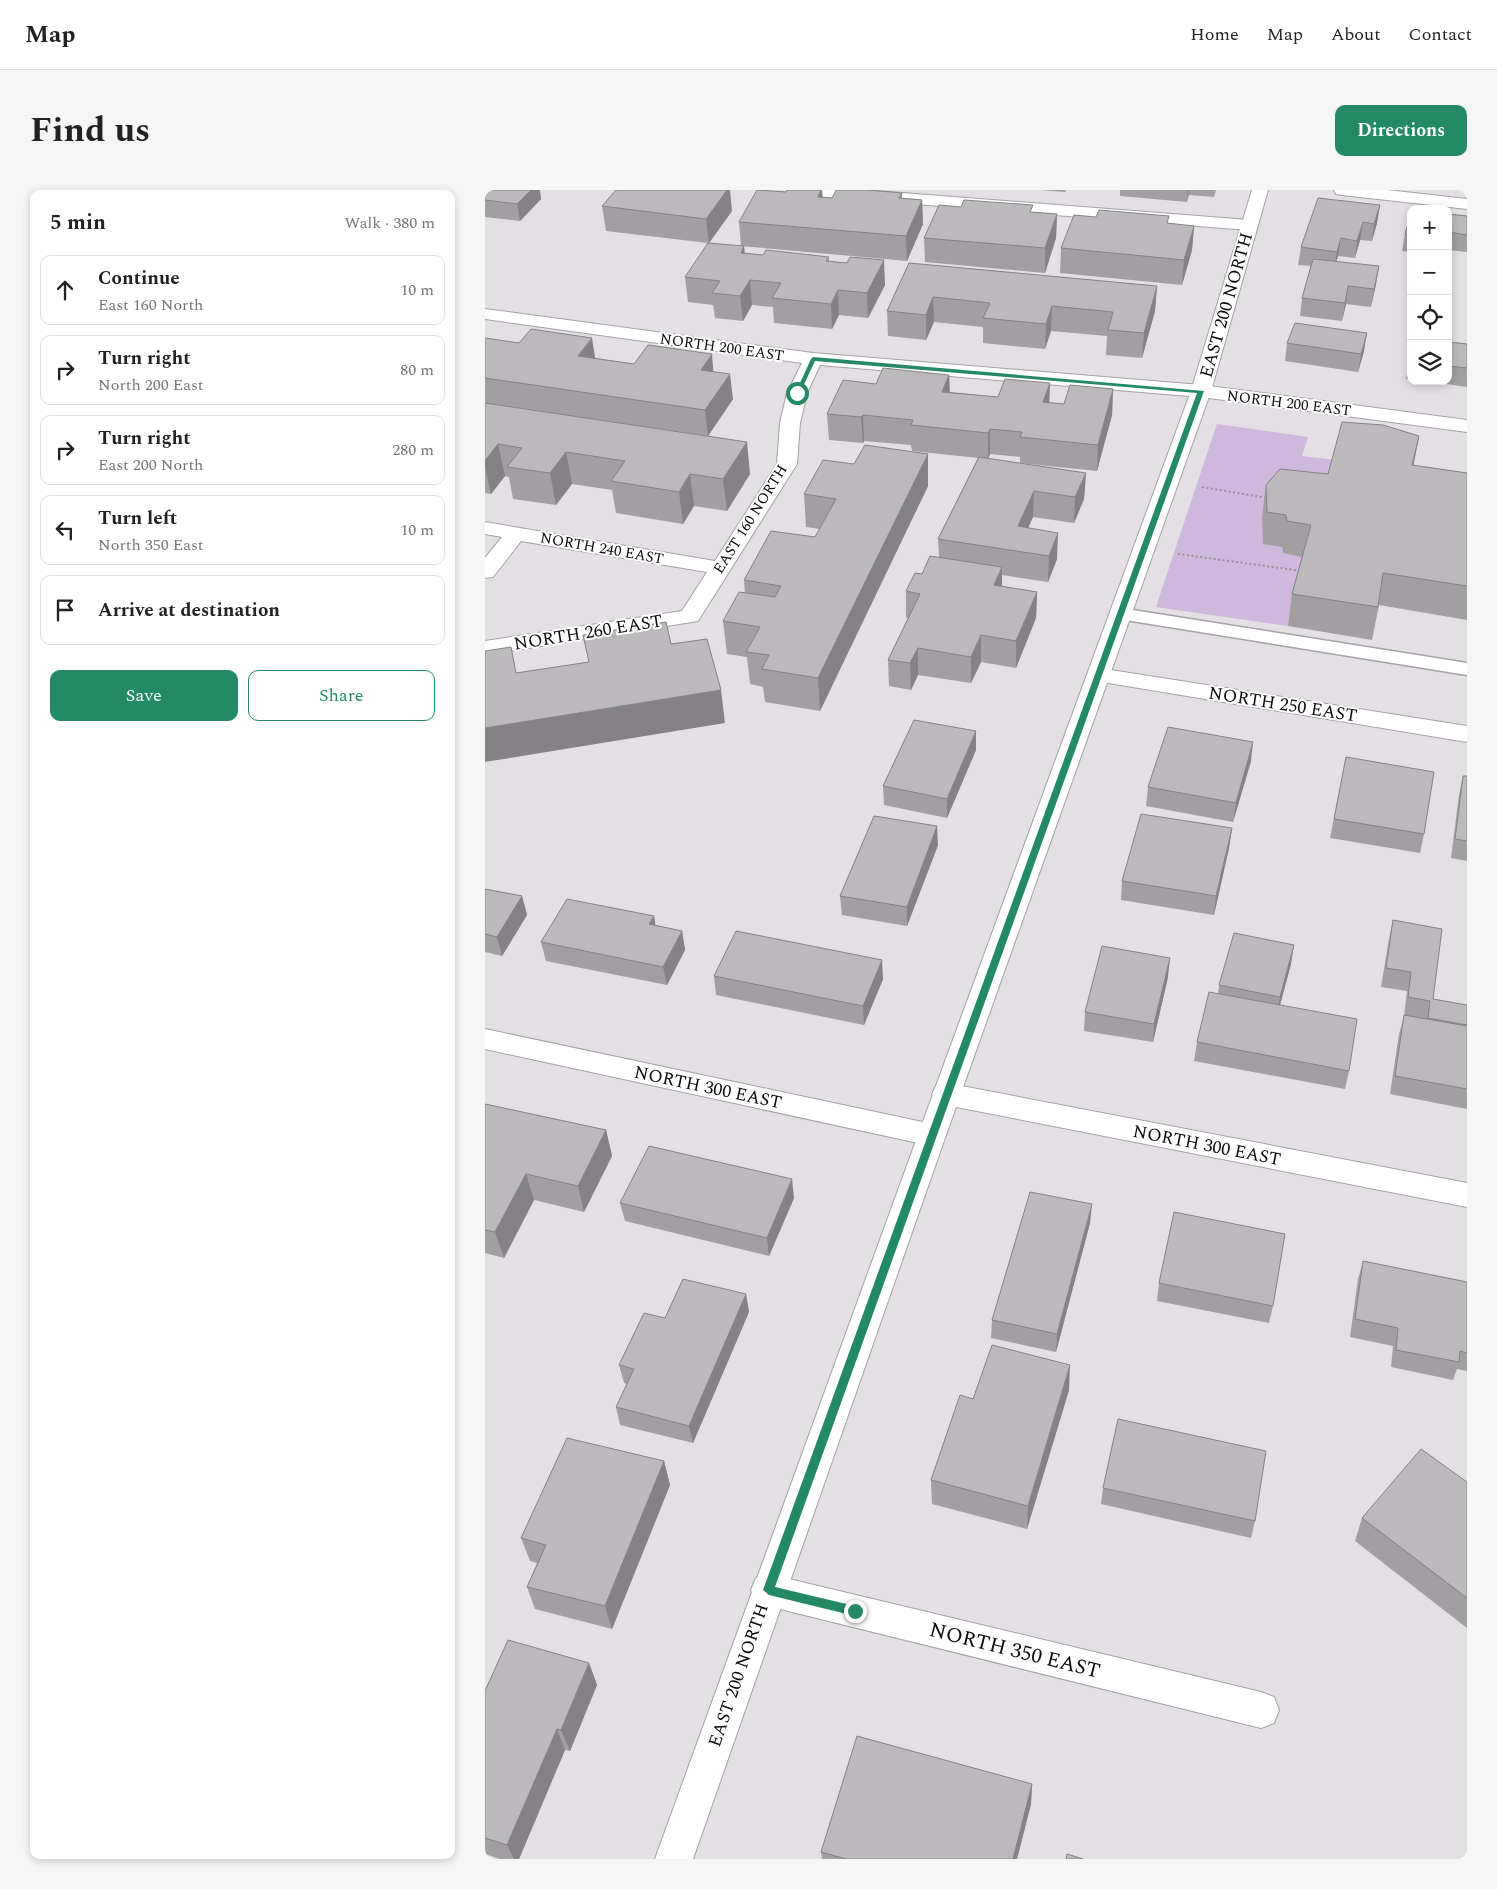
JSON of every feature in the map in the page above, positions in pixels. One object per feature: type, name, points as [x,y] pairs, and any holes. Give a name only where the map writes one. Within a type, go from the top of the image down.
[{"type":"street","points":[[799,190],[1249,225]]},
{"type":"street","name":"EAST 200 NORTH","points":[[674,1859],[932,1135],[1201,391],[1260,190]]},
{"type":"street","points":[[1342,190],[1467,204]]},
{"type":"street","name":"NORTH 200 EAST","points":[[485,314],[813,359],[1201,391],[1467,426]]},
{"type":"street","name":"EAST 160 NORTH","points":[[690,616],[787,464],[790,423],[797,393],[813,359]]},
{"type":"street","name":"NORTH 240 EAST","points":[[485,528],[719,568]]},
{"type":"street","points":[[485,572],[516,533]]},
{"type":"street","name":"NORTH 260 EAST","points":[[485,648],[690,616]]},
{"type":"street","name":"NORTH 250 EAST","points":[[1099,675],[1467,734]]},
{"type":"street","name":"NORTH 300 EAST","points":[[485,1039],[932,1135]]},
{"type":"street","name":"NORTH 300 EAST","points":[[947,1094],[1467,1195]]},
{"type":"street","name":"NORTH 350 EAST","points":[[769,1590],[1261,1710]]},
{"type":"lane","points":[[1121,614],[1467,670]]},
{"type":"path","points":[[1196,487],[1275,499]]},
{"type":"path","points":[[1175,553],[1302,571]]},
{"type":"shaded area","points":[[1217,424],[1308,437],[1302,456],[1335,460],[1323,506],[1282,547],[1283,553],[1306,557],[1288,626],[1156,607]]},
{"type":"building","points":[[485,190],[531,190],[517,204],[485,200]]},
{"type":"building","points":[[616,190],[727,190],[706,219],[602,206]]},
{"type":"building","points":[[757,190],[786,192],[787,190],[821,190],[818,197],[832,198],[836,190],[867,190],[902,193],[899,198],[922,200],[906,236],[739,222]]},
{"type":"building","points":[[1318,198],[1380,205],[1374,224],[1363,222],[1357,241],[1341,238],[1337,252],[1301,247]]},
{"type":"building","points":[[964,200],[1033,205],[1030,212],[1057,214],[1045,248],[924,238],[939,205],[961,207]]},
{"type":"building","points":[[1099,210],[1169,216],[1167,223],[1194,226],[1184,260],[1061,248],[1074,215],[1096,217]]},
{"type":"building","points":[[1452,214],[1467,216],[1467,235],[1452,233]]},
{"type":"building","points":[[708,243],[744,246],[741,253],[763,255],[766,250],[829,257],[826,261],[847,263],[850,257],[884,260],[867,293],[838,290],[831,304],[772,298],[781,283],[750,280],[740,296],[712,293],[720,281],[685,277]]},
{"type":"building","points":[[1313,259],[1379,266],[1374,289],[1348,286],[1345,303],[1302,298]]},
{"type":"building","points":[[909,263],[1157,286],[1144,333],[1108,330],[1113,312],[1052,306],[1046,324],[983,318],[990,303],[933,297],[926,315],[887,311]]},
{"type":"building","points":[[1295,323],[1367,333],[1361,354],[1287,343]]},
{"type":"building","points":[[531,329],[592,338],[578,356],[634,364],[648,345],[712,354],[701,370],[730,374],[705,410],[485,378],[485,338],[519,343]]},
{"type":"building","points":[[1452,342],[1467,344],[1467,368],[1452,366]]},
{"type":"building","points":[[883,368],[949,375],[942,392],[998,397],[1005,379],[1050,383],[1043,402],[1064,404],[1070,385],[1113,389],[1098,445],[1020,437],[1022,432],[990,429],[988,433],[911,425],[913,420],[863,415],[861,417],[827,414],[843,380],[876,384]]},
{"type":"building","points":[[485,403],[747,442],[723,479],[690,474],[679,492],[611,481],[625,461],[566,452],[550,473],[507,467],[522,448],[498,444],[485,461]]},
{"type":"building","points":[[1342,422],[1383,425],[1419,436],[1412,465],[1467,473],[1467,586],[1383,573],[1378,607],[1292,594],[1311,525],[1287,521],[1286,515],[1267,512],[1266,485],[1280,469],[1328,474]]},
{"type":"building","points":[[865,445],[928,454],[818,678],[762,669],[769,655],[746,652],[760,627],[723,621],[739,592],[775,597],[781,586],[744,580],[771,531],[815,537],[836,499],[804,494],[823,460],[854,464]]},
{"type":"building","points":[[979,457],[1086,473],[1075,497],[1034,491],[1018,526],[1058,533],[1049,556],[938,539]]},
{"type":"building","points":[[930,556],[1002,567],[994,585],[1037,592],[1016,641],[981,635],[971,657],[918,648],[910,663],[888,660],[920,594],[906,591],[915,573],[922,574]]},
{"type":"building","points":[[666,622],[671,644],[707,639],[721,690],[485,728],[485,651],[511,647],[516,673],[589,662],[583,635]]},
{"type":"building","points":[[914,720],[976,731],[947,799],[883,786]]},
{"type":"building","points":[[1168,727],[1253,742],[1236,803],[1148,787]]},
{"type":"building","points":[[1346,757],[1434,772],[1424,834],[1334,819]]},
{"type":"building","points":[[1463,776],[1467,776],[1467,841],[1455,839]]},
{"type":"building","points":[[1141,814],[1232,828],[1216,896],[1122,881]]},
{"type":"building","points":[[874,816],[937,826],[907,907],[840,896]]},
{"type":"building","points":[[485,889],[522,896],[497,937],[485,934]]},
{"type":"building","points":[[567,899],[654,916],[649,924],[682,931],[663,967],[541,942]]},
{"type":"building","points":[[1393,920],[1442,929],[1433,999],[1467,1005],[1467,1025],[1428,1018],[1430,1001],[1408,997],[1411,972],[1386,968]]},
{"type":"building","points":[[736,931],[882,960],[863,1006],[714,976]]},
{"type":"building","points":[[1234,933],[1294,945],[1280,997],[1219,985]]},
{"type":"building","points":[[1102,946],[1170,958],[1154,1024],[1085,1012]]},
{"type":"building","points":[[1209,992],[1357,1019],[1349,1071],[1197,1042]]},
{"type":"building","points":[[1404,1015],[1467,1026],[1467,1089],[1395,1076]]},
{"type":"building","points":[[485,1104],[606,1130],[578,1186],[526,1174],[495,1232],[485,1230]]},
{"type":"building","points":[[649,1146],[792,1179],[767,1238],[620,1203]]},
{"type":"building","points":[[1030,1192],[1092,1204],[1057,1334],[992,1320]]},
{"type":"building","points":[[1174,1212],[1285,1234],[1273,1306],[1159,1283]]},
{"type":"building","points":[[1363,1261],[1467,1282],[1467,1353],[1460,1351],[1459,1362],[1396,1350],[1398,1328],[1355,1319]]},
{"type":"building","points":[[683,1279],[746,1294],[689,1426],[616,1407],[634,1369],[619,1365],[644,1313],[665,1318]]},
{"type":"building","points":[[992,1345],[1070,1365],[1028,1506],[931,1480],[960,1395],[973,1399]]},
{"type":"building","points":[[1118,1419],[1266,1451],[1255,1521],[1103,1488]]},
{"type":"building","points":[[567,1438],[664,1461],[605,1606],[527,1587],[546,1545],[521,1538]]},
{"type":"building","points":[[1421,1449],[1467,1482],[1467,1598],[1362,1518]]},
{"type":"building","points":[[508,1640],[589,1663],[561,1730],[557,1729],[507,1845],[485,1838],[485,1691]]},
{"type":"building","points":[[857,1736],[1032,1784],[1013,1859],[846,1859],[821,1852]]},
{"type":"building","points":[[1067,1854],[1083,1859],[1066,1859]]},
{"type":"route","points":[[797,393],[813,359],[1201,391],[769,1590],[855,1611]]}]
